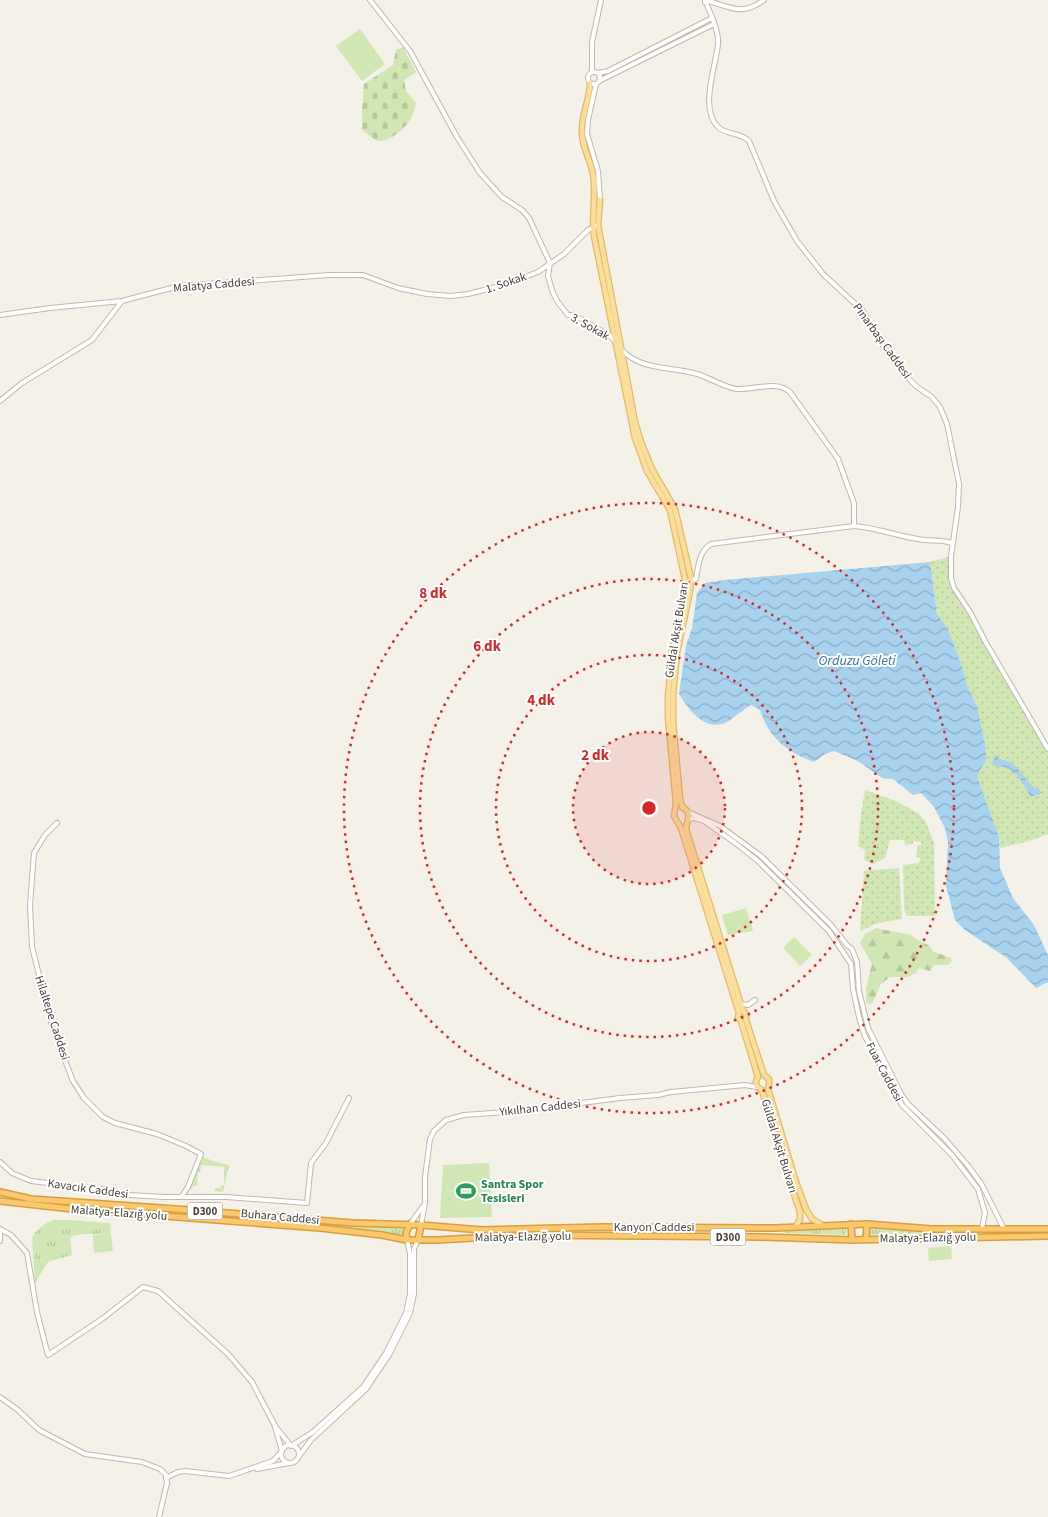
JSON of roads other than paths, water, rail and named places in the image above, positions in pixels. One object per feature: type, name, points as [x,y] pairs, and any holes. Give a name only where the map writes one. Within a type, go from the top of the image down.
[{"type":"highway","name":"Buhara Caddesi","points":[[0,1192],[39,1199],[353,1223],[410,1224]]},
{"type":"highway","name":"Malatya-Elazığ yolu","points":[[0,1201],[72,1209],[320,1228],[382,1235],[407,1240],[530,1235],[764,1237],[852,1240],[1048,1236]]},
{"type":"highway","name":"Kanyon Caddesi","points":[[410,1224],[482,1230],[602,1227],[795,1227],[851,1224],[932,1229],[1048,1229]]},
{"type":"highway","points":[[407,1240],[407,1229],[410,1224]]},
{"type":"highway","points":[[851,1224],[852,1240]]},
{"type":"highway","points":[[866,1239],[867,1224]]},
{"type":"highway","points":[[418,1240],[421,1225]]},
{"type":"main road","name":"Güldal Akşit Bulvarı","points":[[595,83],[581,130],[582,142],[593,175],[596,226],[615,340],[636,444],[647,471],[670,510],[688,582],[672,651],[668,697],[676,808],[674,819],[679,824],[741,1012],[746,1014],[743,1020],[759,1078],[759,1089],[800,1212],[800,1220],[795,1227]]},
{"type":"main road","name":"Güldal Akşit Bulvarı","points":[[600,200],[596,226],[639,436],[652,469],[675,509],[688,582],[673,695],[673,722],[682,807]]},
{"type":"main road","points":[[682,807],[688,812]]},
{"type":"main road","name":"Güldal Akşit Bulvarı","points":[[688,812],[686,829],[741,1004],[741,1012],[738,1018],[743,1020]]},
{"type":"main road","name":"Güldal Akşit Bulvarı","points":[[759,1078],[769,1079],[768,1088],[803,1201],[812,1219],[822,1225]]},
{"type":"street","name":"3. Sokak","points":[[370,0],[410,51],[465,151],[480,173],[502,197],[522,210],[528,218],[550,263],[548,276],[553,293],[568,315],[574,316],[609,335],[615,340],[622,351],[647,365],[696,374],[725,386],[739,389],[778,386],[785,388],[790,392],[838,459],[854,503],[854,526]]},
{"type":"street","points":[[595,83],[588,76],[592,72],[592,42],[601,0]]},
{"type":"street","points":[[707,1],[742,10],[764,0]]},
{"type":"street","name":"Pınarbaşı Caddesi","points":[[707,1],[718,44],[712,69],[711,116],[719,129],[741,135],[749,141],[774,201],[797,240],[823,274],[863,312],[879,340],[902,372],[917,387],[932,397],[942,412],[958,484],[958,507],[952,542],[951,578],[954,588],[970,612],[989,649],[1048,750]]},
{"type":"street","points":[[592,72],[608,71],[712,18]]},
{"type":"street","points":[[595,83],[714,24]]},
{"type":"street","points":[[598,73],[600,77],[595,83],[586,127],[598,172],[600,200]]},
{"type":"street","name":"1. Sokak","points":[[398,288],[427,294],[450,296],[504,286],[538,272],[564,254],[580,237],[596,226]]},
{"type":"street","name":"Malatya Caddesi","points":[[0,315],[122,300],[179,286],[329,274],[363,275],[398,288]]},
{"type":"street","points":[[0,401],[22,384],[92,340],[122,300]]},
{"type":"street","points":[[688,582],[696,579],[699,560],[706,547],[711,544],[854,526],[924,540],[952,542]]},
{"type":"street","points":[[676,808],[682,807]]},
{"type":"street","points":[[688,812],[720,826],[761,856],[831,925],[854,952],[857,962],[859,991],[868,1028],[901,1094],[908,1104],[956,1150],[982,1185],[1004,1229]]},
{"type":"street","name":"Fuar Caddesi","points":[[688,821],[694,818],[704,821],[734,842],[758,861],[828,930],[852,967],[853,989],[864,1034],[890,1085],[904,1108],[961,1165],[978,1189],[985,1210],[982,1228]]},
{"type":"street","points":[[679,824],[688,821]]},
{"type":"street","name":"Hilaltepe Caddesi","points":[[58,823],[45,834],[35,849],[30,905],[34,959],[49,1007],[53,1030],[75,1085],[94,1109],[109,1121],[151,1132],[201,1154],[188,1187],[182,1196]]},
{"type":"street","points":[[842,950],[847,945]]},
{"type":"street","points":[[741,1004],[748,1005],[755,1000]]},
{"type":"street","name":"Yıkılhan Caddesi","points":[[421,1225],[426,1203],[426,1178],[430,1139],[434,1131],[446,1120],[464,1115],[520,1111],[671,1092],[745,1085],[759,1078]]},
{"type":"street","name":"Yıkılhan Caddesi","points":[[745,1085],[759,1089]]},
{"type":"street","points":[[759,1089],[768,1088]]},
{"type":"street","name":"Kavacık Caddesi","points":[[0,1162],[12,1173],[31,1181],[101,1189],[142,1197],[226,1197],[307,1203],[311,1163],[326,1143],[349,1098]]},
{"type":"street","points":[[142,1197],[142,1206]]},
{"type":"street","points":[[410,1224],[426,1203]]},
{"type":"street","points":[[985,1210],[989,1207],[995,1209]]},
{"type":"street","points":[[0,1241],[0,1230],[11,1235],[27,1252],[37,1312],[48,1355],[102,1319],[143,1287],[158,1291],[228,1354],[252,1382],[274,1424],[283,1460],[291,1463]]},
{"type":"street","points":[[166,1478],[185,1471],[230,1476],[273,1461],[286,1447],[292,1446],[313,1432],[363,1387],[386,1353],[406,1312],[410,1294],[410,1254],[407,1240]]},
{"type":"street","points":[[240,1473],[296,1461],[311,1440],[366,1390],[389,1355],[410,1313],[414,1294],[414,1249],[418,1240]]},
{"type":"street","points":[[0,1397],[18,1410],[39,1430],[73,1449],[85,1454],[142,1462],[160,1469],[167,1483],[159,1517]]},
{"type":"street","points":[[274,1424],[292,1446],[297,1448],[299,1456]]},
{"type":"water","name":"Orduzu Göleti","points":[[930,562],[937,614],[948,629],[968,688],[977,706],[986,748],[986,760],[977,776],[999,837],[1000,868],[1013,898],[1034,925],[1048,955],[1048,982],[1036,988],[1007,958],[965,930],[955,920],[946,886],[948,842],[945,828],[934,807],[921,793],[913,795],[893,779],[882,778],[858,761],[834,751],[825,754],[814,762],[795,753],[780,743],[769,729],[760,710],[751,705],[725,723],[710,724],[692,712],[679,694],[686,645],[692,628],[697,593],[705,583]]},
{"type":"water","points":[[995,755],[1017,767],[1041,793],[1030,797],[1022,781],[1012,771],[1006,767],[992,765]]},
{"type":"place","name":"Santra Spor Tesisleri","points":[[466,1191]]}]
